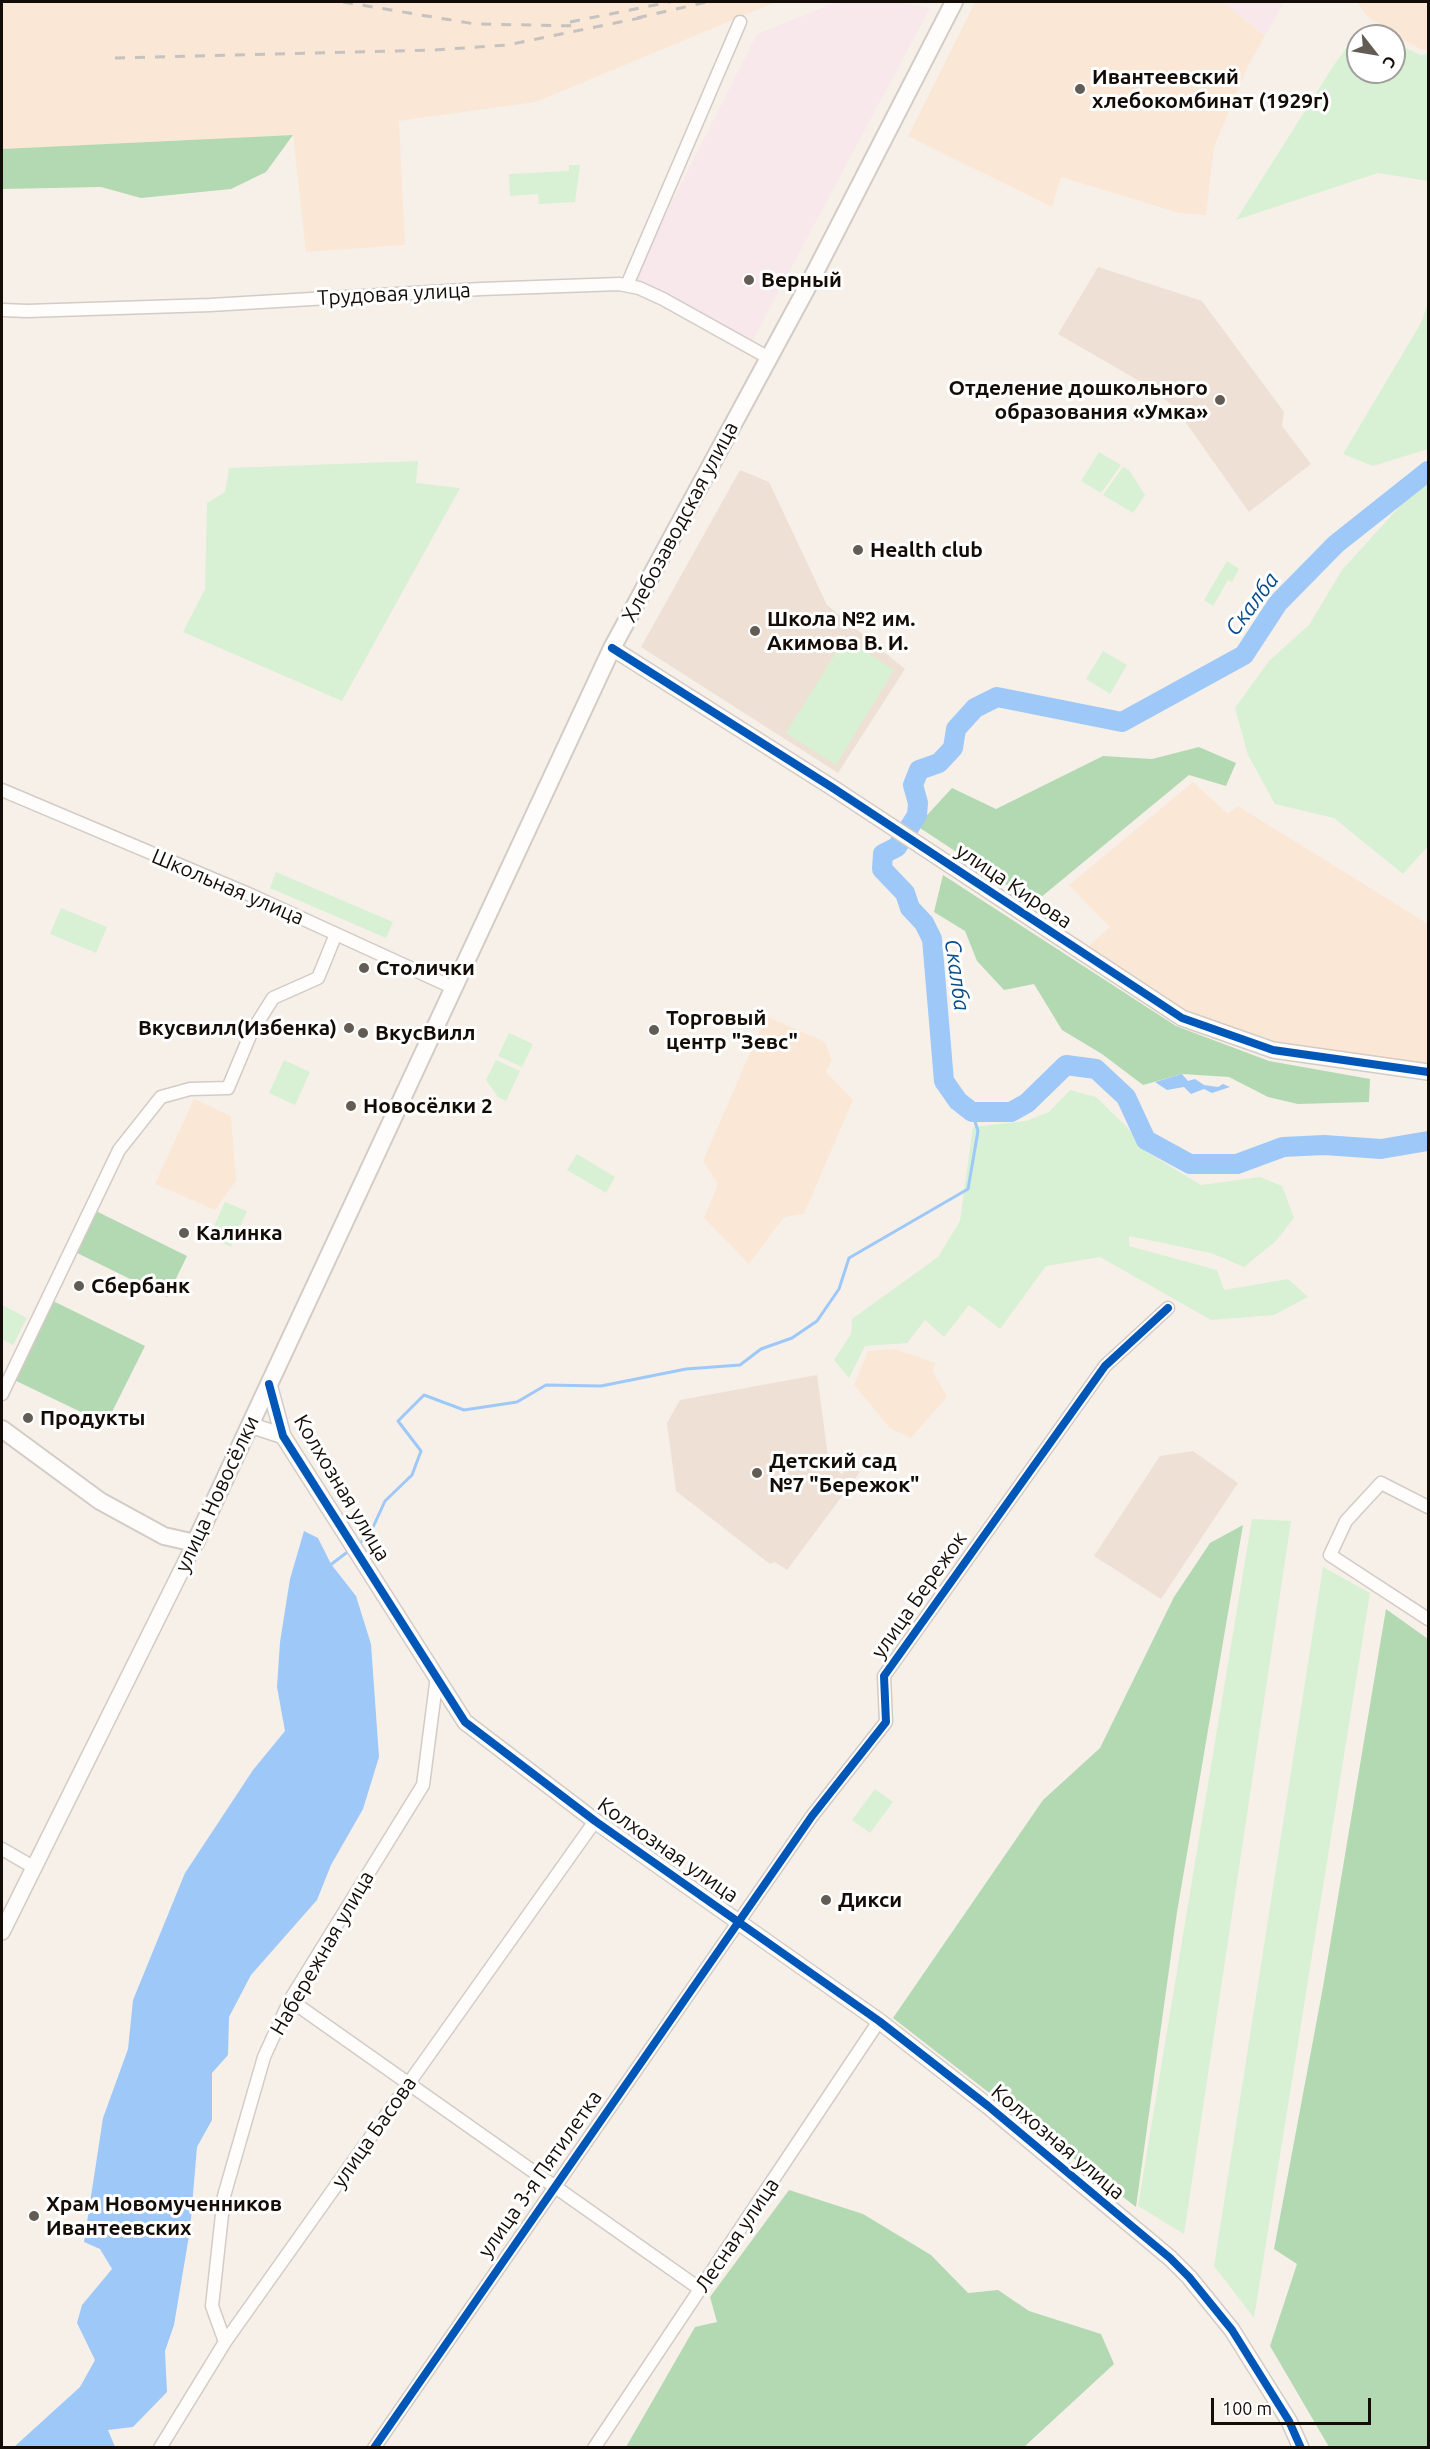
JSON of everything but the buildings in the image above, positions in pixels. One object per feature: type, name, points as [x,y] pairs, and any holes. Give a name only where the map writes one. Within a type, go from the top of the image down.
[{"type":"main road","name":"Хлебозаводская улица","points":[[424,1051],[612,648],[769,358],[954,2]]},
{"type":"main road","name":"улица Новосёлки","points":[[195,1543],[424,1051]]},
{"type":"main road","points":[[2,1429],[100,1501],[153,1531],[195,1543]]},
{"type":"street","points":[[627,285],[740,22]]},
{"type":"street","name":"Трудовая улица","points":[[2,310],[199,306],[481,289],[627,285],[663,299],[769,358]]},
{"type":"street","name":"улица Кирова","points":[[612,648],[862,808],[1182,1018],[1274,1050],[1428,1072]]},
{"type":"street","name":"Школьная улица","points":[[2,789],[336,934],[454,988]]},
{"type":"street","points":[[2,1394],[119,1150],[161,1097],[190,1089],[228,1088],[251,1033],[273,998],[318,978],[336,934]]},
{"type":"street","name":"улица Бережок","points":[[738,1921],[812,1816],[885,1722],[884,1676],[1105,1366],[1168,1308]]},
{"type":"street","name":"Колхозная улица","points":[[269,1384],[283,1436],[465,1722],[595,1821],[879,2021],[988,2106],[1170,2258],[1190,2277],[1232,2330],[1289,2421],[1301,2448]]},
{"type":"street","name":"Колхозная улица","points":[[250,1425],[283,1436]]},
{"type":"street","points":[[1428,1507],[1381,1483],[1346,1521],[1330,1555],[1428,1619]]},
{"type":"street","name":"улица Новосёлки","points":[[2,1932],[195,1543]]},
{"type":"street","name":"Набережная улица","points":[[225,2342],[212,2306],[224,2196],[264,2057],[290,2000],[423,1785],[437,1676]]},
{"type":"street","name":"улица Басова","points":[[160,2448],[225,2342],[595,1821]]},
{"type":"street","points":[[2,1849],[35,1868]]},
{"type":"street","name":"улица 3-я Пятилетка","points":[[374,2448],[738,1921]]},
{"type":"street","points":[[290,2000],[700,2289]]},
{"type":"street","name":"Лесная улица","points":[[594,2448],[879,2021]]},
{"type":"shaded area","points":[[2,2],[776,2],[536,102],[399,121],[405,245],[306,252],[293,135],[2,149]]},
{"type":"shaded area","points":[[838,2],[897,2],[930,8],[750,345],[632,281],[757,34]]},
{"type":"shaded area","points":[[975,2],[1223,2],[1265,36],[1248,66],[1214,147],[1206,215],[1179,213],[1061,177],[1052,207],[908,136]]},
{"type":"shaded area","points":[[1223,2],[1284,2],[1265,36]]},
{"type":"shaded area","points":[[1357,2],[1428,2],[1428,49],[1422,50],[1406,41],[1406,24],[1379,24],[1367,16]]},
{"type":"shaded area","name":"Отделение дошкольного образования «Умка»","points":[[1098,267],[1202,301],[1284,412],[1282,426],[1311,464],[1249,512],[1177,410],[1153,389],[1058,334]]},
{"type":"shaded area","name":"Школа №2 им. Акимова В. И.","points":[[740,470],[769,482],[827,605],[905,669],[838,773],[641,647]]},
{"type":"shaded area","points":[[1193,782],[1228,814],[1238,806],[1428,924],[1428,1067],[1277,1047],[1185,1015],[1082,952],[1110,927],[1069,885]]},
{"type":"shaded area","points":[[766,1016],[825,1042],[832,1061],[826,1072],[853,1100],[804,1214],[784,1217],[749,1264],[704,1218],[718,1184],[703,1161]]},
{"type":"shaded area","points":[[194,1099],[231,1116],[236,1181],[215,1210],[155,1184]]},
{"type":"shaded area","points":[[895,1349],[935,1363],[933,1372],[947,1397],[911,1438],[890,1428],[854,1385],[868,1351]]},
{"type":"shaded area","name":"Детский сад №7 \"Бережок\"","points":[[817,1375],[829,1464],[842,1474],[849,1466],[860,1472],[787,1570],[775,1562],[770,1564],[676,1491],[667,1423],[680,1400]]},
{"type":"shaded area","points":[[1193,1451],[1238,1483],[1161,1599],[1094,1556],[1160,1456]]},
{"type":"green space","points":[[1406,48],[1421,55],[1428,54],[1428,181],[1378,173],[1236,220],[1346,49],[1346,84],[1406,84]]},
{"type":"green space","points":[[293,135],[266,172],[231,189],[141,198],[101,187],[2,189],[2,149]]},
{"type":"green space","points":[[569,165],[580,165],[575,202],[539,204],[538,194],[510,196],[509,174],[569,171]]},
{"type":"green space","points":[[1428,303],[1428,449],[1373,466],[1343,454],[1421,323]]},
{"type":"green space","points":[[1099,452],[1121,465],[1101,493],[1081,481]]},
{"type":"green space","points":[[418,461],[416,483],[460,488],[342,701],[183,632],[205,589],[207,503],[225,492],[229,468]]},
{"type":"green space","points":[[1123,467],[1129,470],[1145,495],[1133,513],[1103,495]]},
{"type":"green space","points":[[1428,475],[1428,846],[1403,874],[1334,818],[1275,804],[1248,755],[1235,708],[1269,661],[1309,625],[1342,570]]},
{"type":"green space","points":[[1227,561],[1239,569],[1232,582],[1228,580],[1213,606],[1204,600]]},
{"type":"green space","points":[[845,638],[894,670],[836,765],[786,733]]},
{"type":"green space","points":[[1103,651],[1127,665],[1110,694],[1086,679]]},
{"type":"green space","points":[[1199,747],[1236,763],[1226,786],[1189,775],[1034,903],[917,826],[952,788],[996,809],[1103,756],[1152,759]]},
{"type":"green space","points":[[276,872],[393,922],[386,938],[270,888]]},
{"type":"green space","points":[[943,875],[1176,1026],[1269,1061],[1370,1079],[1369,1102],[1298,1104],[1268,1097],[1229,1077],[1182,1074],[1143,1085],[1102,1054],[1062,1030],[1034,984],[1004,990],[977,961],[965,931],[934,912]]},
{"type":"green space","points":[[61,908],[107,927],[96,953],[50,934]]},
{"type":"green space","points":[[509,1033],[533,1044],[522,1067],[498,1056]]},
{"type":"green space","points":[[284,1060],[310,1072],[295,1105],[269,1093]]},
{"type":"green space","points":[[496,1060],[520,1071],[506,1101],[498,1097],[486,1080]]},
{"type":"green space","points":[[1070,1090],[1096,1097],[1127,1127],[1145,1151],[1201,1185],[1260,1177],[1282,1186],[1294,1218],[1276,1241],[1244,1267],[1211,1253],[1129,1236],[1129,1246],[1217,1270],[1224,1290],[1288,1279],[1308,1297],[1274,1315],[1211,1320],[1100,1257],[1046,1266],[1000,1329],[969,1305],[944,1337],[925,1320],[907,1343],[865,1346],[849,1378],[834,1360],[851,1334],[852,1319],[938,1257],[960,1221],[973,1127],[1026,1121],[1049,1112]]},
{"type":"green space","points":[[577,1154],[615,1177],[606,1193],[567,1170]]},
{"type":"green space","points":[[225,1202],[247,1211],[231,1247],[209,1237]]},
{"type":"green space","points":[[96,1211],[187,1256],[167,1297],[75,1252]]},
{"type":"green space","points":[[51,1300],[145,1346],[106,1424],[12,1379]]},
{"type":"green space","points":[[2,1305],[27,1318],[13,1345],[2,1339]]},
{"type":"green space","points":[[1252,1519],[1291,1521],[1184,2234],[1138,2206]]},
{"type":"green space","points":[[1243,1525],[1177,1912],[1136,2207],[893,2018],[1043,1800],[1100,1748],[1174,1597],[1210,1543]]},
{"type":"green space","points":[[1323,1567],[1370,1593],[1254,2318],[1214,2266]]},
{"type":"green space","points":[[1386,1609],[1428,1639],[1428,2447],[1329,2447],[1270,2346],[1297,2264],[1274,2249],[1323,1987]]},
{"type":"green space","points":[[875,1789],[893,1802],[870,1833],[852,1820]]},
{"type":"green space","points":[[789,2190],[863,2214],[931,2255],[968,2293],[998,2290],[1029,2311],[1101,2334],[1114,2364],[1024,2447],[626,2447],[695,2327],[717,2322],[710,2297]]},
{"type":"water","points":[[1182,1074],[1188,1081],[1195,1079],[1204,1085],[1218,1087],[1223,1084],[1230,1087],[1212,1093],[1204,1089],[1191,1094],[1184,1087],[1167,1090],[1155,1082]]},
{"type":"water","points":[[304,1531],[318,1538],[331,1564],[356,1596],[371,1644],[379,1757],[363,1809],[331,1865],[317,1900],[251,1975],[229,2017],[228,2055],[212,2073],[212,2120],[197,2147],[190,2230],[174,2325],[165,2351],[167,2392],[133,2427],[108,2430],[115,2447],[14,2447],[80,2387],[95,2360],[77,2323],[82,2305],[112,2269],[100,2249],[84,2242],[103,2118],[128,2049],[133,2000],[185,1873],[253,1770],[285,1731],[277,1687],[280,1642],[290,1579]]},
{"type":"waterway","name":"Скалба","points":[[1428,471],[1336,544],[1278,603],[1244,655],[1122,722],[997,697],[975,708],[956,729],[953,748],[939,763],[919,770],[913,785],[918,803],[917,815],[897,847],[883,854],[882,869],[905,893],[910,908],[924,923],[932,939],[944,1081],[958,1101],[972,1112],[1011,1112],[1027,1103],[1066,1065],[1096,1069],[1126,1097],[1146,1140],[1190,1164],[1237,1164],[1283,1147],[1324,1145],[1381,1149],[1428,1141]]},
{"type":"waterway","points":[[358,1544],[369,1536],[385,1501],[412,1475],[421,1451],[398,1421],[424,1395],[464,1410],[517,1402],[546,1385],[601,1386],[686,1369],[740,1365],[761,1349],[792,1338],[817,1321],[839,1289],[849,1258],[968,1189],[978,1131],[972,1112]]},
{"type":"waterway","points":[[329,1566],[350,1550]]},
{"type":"railway","points":[[343,2],[475,24],[581,26]]},
{"type":"railway","points":[[570,22],[670,2]]},
{"type":"railway","points":[[637,18],[707,2]]},
{"type":"railway","points":[[115,58],[434,50],[507,45],[645,17]]},
{"type":"cycle path","points":[[612,648],[833,788],[1182,1018],[1273,1050],[1428,1072]]},
{"type":"cycle path","points":[[374,2448],[812,1816],[886,1722],[884,1676],[1105,1366],[1168,1308]]},
{"type":"cycle path","points":[[269,1384],[283,1436],[465,1722],[595,1821],[879,2021],[988,2106],[1170,2258],[1189,2277],[1232,2330],[1289,2421],[1301,2448]]},
{"type":"place","name":"Ивантеевский хлебокомбинат (1929г)","points":[[1080,89]]},
{"type":"place","name":"Верный","points":[[749,280]]},
{"type":"place","name":"Отделение дошкольного образования «Умка»","points":[[1220,400]]},
{"type":"place","name":"Health club","points":[[858,550]]},
{"type":"place","name":"Школа №2 им. Акимова В. И.","points":[[755,631]]},
{"type":"place","name":"Столички","points":[[364,968]]},
{"type":"place","name":"Вкусвилл(Избенка)","points":[[349,1028]]},
{"type":"place","name":"Торговый центр \"Зевс\"","points":[[654,1030]]},
{"type":"place","name":"ВкусВилл","points":[[363,1033]]},
{"type":"place","name":"Новосёлки 2","points":[[351,1106]]},
{"type":"place","name":"Калинка","points":[[184,1233]]},
{"type":"place","name":"Сбербанк","points":[[79,1286]]},
{"type":"place","name":"Продукты","points":[[28,1418]]},
{"type":"place","name":"Детский сад №7 \"Бережок\"","points":[[757,1473]]},
{"type":"place","name":"Дикси","points":[[826,1900]]},
{"type":"place","name":"Храм Новомученников Ивантеевских","points":[[34,2216]]}]
